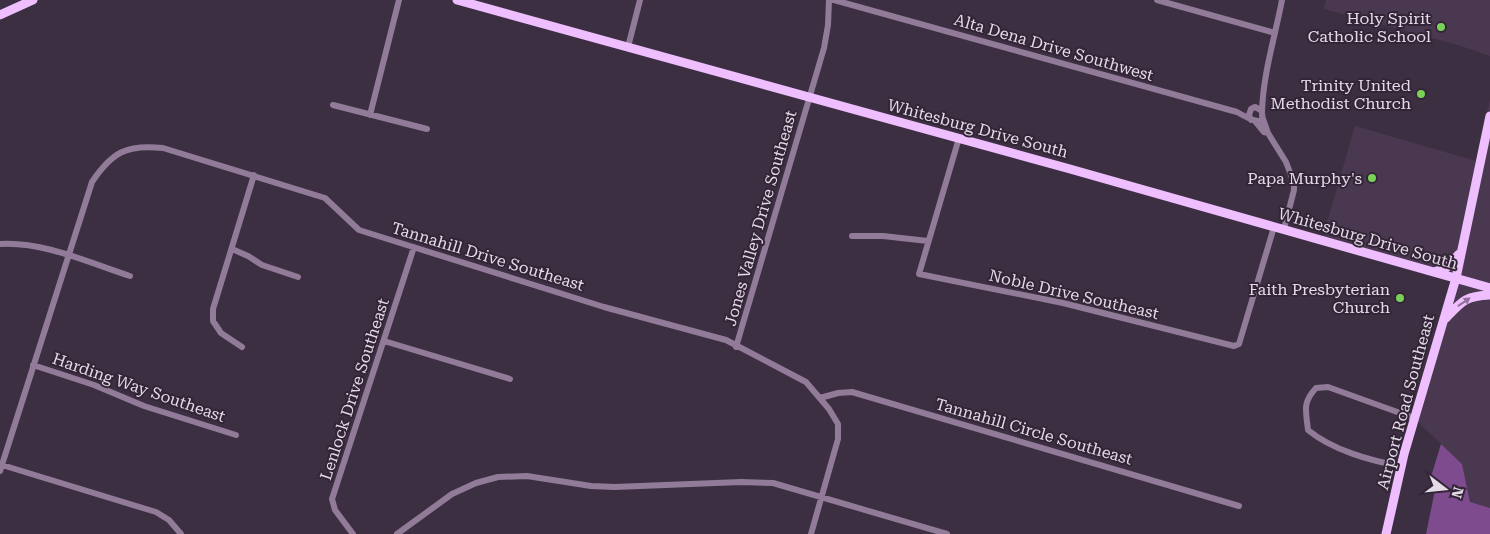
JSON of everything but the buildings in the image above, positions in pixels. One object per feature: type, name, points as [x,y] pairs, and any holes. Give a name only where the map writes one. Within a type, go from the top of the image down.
[{"type":"main road","points":[[0,15],[33,0]]},
{"type":"main road","name":"Whitesburg Drive South","points":[[457,0],[959,138],[1490,288]]},
{"type":"main road","name":"Airport Road Southeast","points":[[1386,534],[1414,418],[1456,278],[1490,116]]},
{"type":"main road","points":[[1433,272],[1446,268],[1462,250]]},
{"type":"main road","points":[[1443,321],[1464,299],[1473,296],[1490,295]]},
{"type":"street","points":[[370,115],[399,0]]},
{"type":"street","points":[[628,47],[640,0]]},
{"type":"street","name":"Jones Valley Drive Southeast","points":[[736,347],[824,48],[830,0]]},
{"type":"street","name":"Alta Dena Drive Southwest","points":[[834,0],[1238,112],[1253,120],[1264,132],[1268,133]]},
{"type":"street","points":[[1157,0],[1275,33]]},
{"type":"street","points":[[1262,94],[1249,115],[1253,120],[1260,120],[1262,114],[1262,94],[1282,0]]},
{"type":"street","points":[[333,104],[427,129]]},
{"type":"street","points":[[1253,108],[1259,108],[1268,133],[1286,162],[1294,183],[1284,230]]},
{"type":"street","name":"Alta Dena Drive Southwest","points":[[1238,112],[1253,108]]},
{"type":"street","name":"Noble Drive Southeast","points":[[959,138],[919,274],[1063,303],[1234,346],[1239,344],[1274,227]]},
{"type":"street","name":"Tannahill Drive Southeast","points":[[1,468],[92,182],[103,166],[116,154],[134,148],[163,148],[326,198],[359,230],[604,307],[726,340],[736,347],[761,357],[806,382],[829,409],[838,424],[838,439],[811,534]]},
{"type":"street","points":[[242,347],[222,333],[213,322],[213,309],[254,175]]},
{"type":"street","points":[[852,236],[883,236],[928,241]]},
{"type":"street","points":[[0,244],[28,244],[130,276]]},
{"type":"street","name":"Lenlock Drive Southeast","points":[[353,534],[335,510],[332,499],[414,247]]},
{"type":"street","points":[[232,249],[248,256],[262,266],[298,277]]},
{"type":"street","points":[[384,341],[510,379]]},
{"type":"street","name":"Harding Way Southeast","points":[[34,365],[94,385],[144,406],[236,435]]},
{"type":"street","points":[[1401,466],[1377,462],[1318,438],[1308,430],[1306,411],[1308,397],[1316,388],[1328,387],[1414,418]]},
{"type":"street","name":"Tannahill Circle Southeast","points":[[820,398],[838,393],[852,392],[1239,506]]},
{"type":"street","points":[[1,468],[156,512],[169,520],[181,534]]},
{"type":"street","points":[[397,534],[452,494],[498,476],[527,476],[591,486],[615,487],[741,482],[773,483],[947,534]]},
{"type":"shaded area","name":"Holy Spirit Catholic School","points":[[1326,0],[1490,0],[1490,56],[1458,45],[1324,9]]},
{"type":"shaded area","points":[[1490,99],[1490,508],[1470,503],[1462,464],[1414,418],[1457,284],[1321,243],[1355,126],[1476,161]]},
{"type":"shaded area","points":[[1441,444],[1462,464],[1470,502],[1490,508],[1490,534],[1426,534],[1435,490],[1431,477]]},
{"type":"place","name":"Holy Spirit Catholic School","points":[[1441,27]]},
{"type":"place","name":"Trinity United Methodist Church","points":[[1421,94]]},
{"type":"place","name":"Papa Murphy's","points":[[1372,178]]},
{"type":"place","name":"Faith Presbyterian Church","points":[[1400,298]]}]
